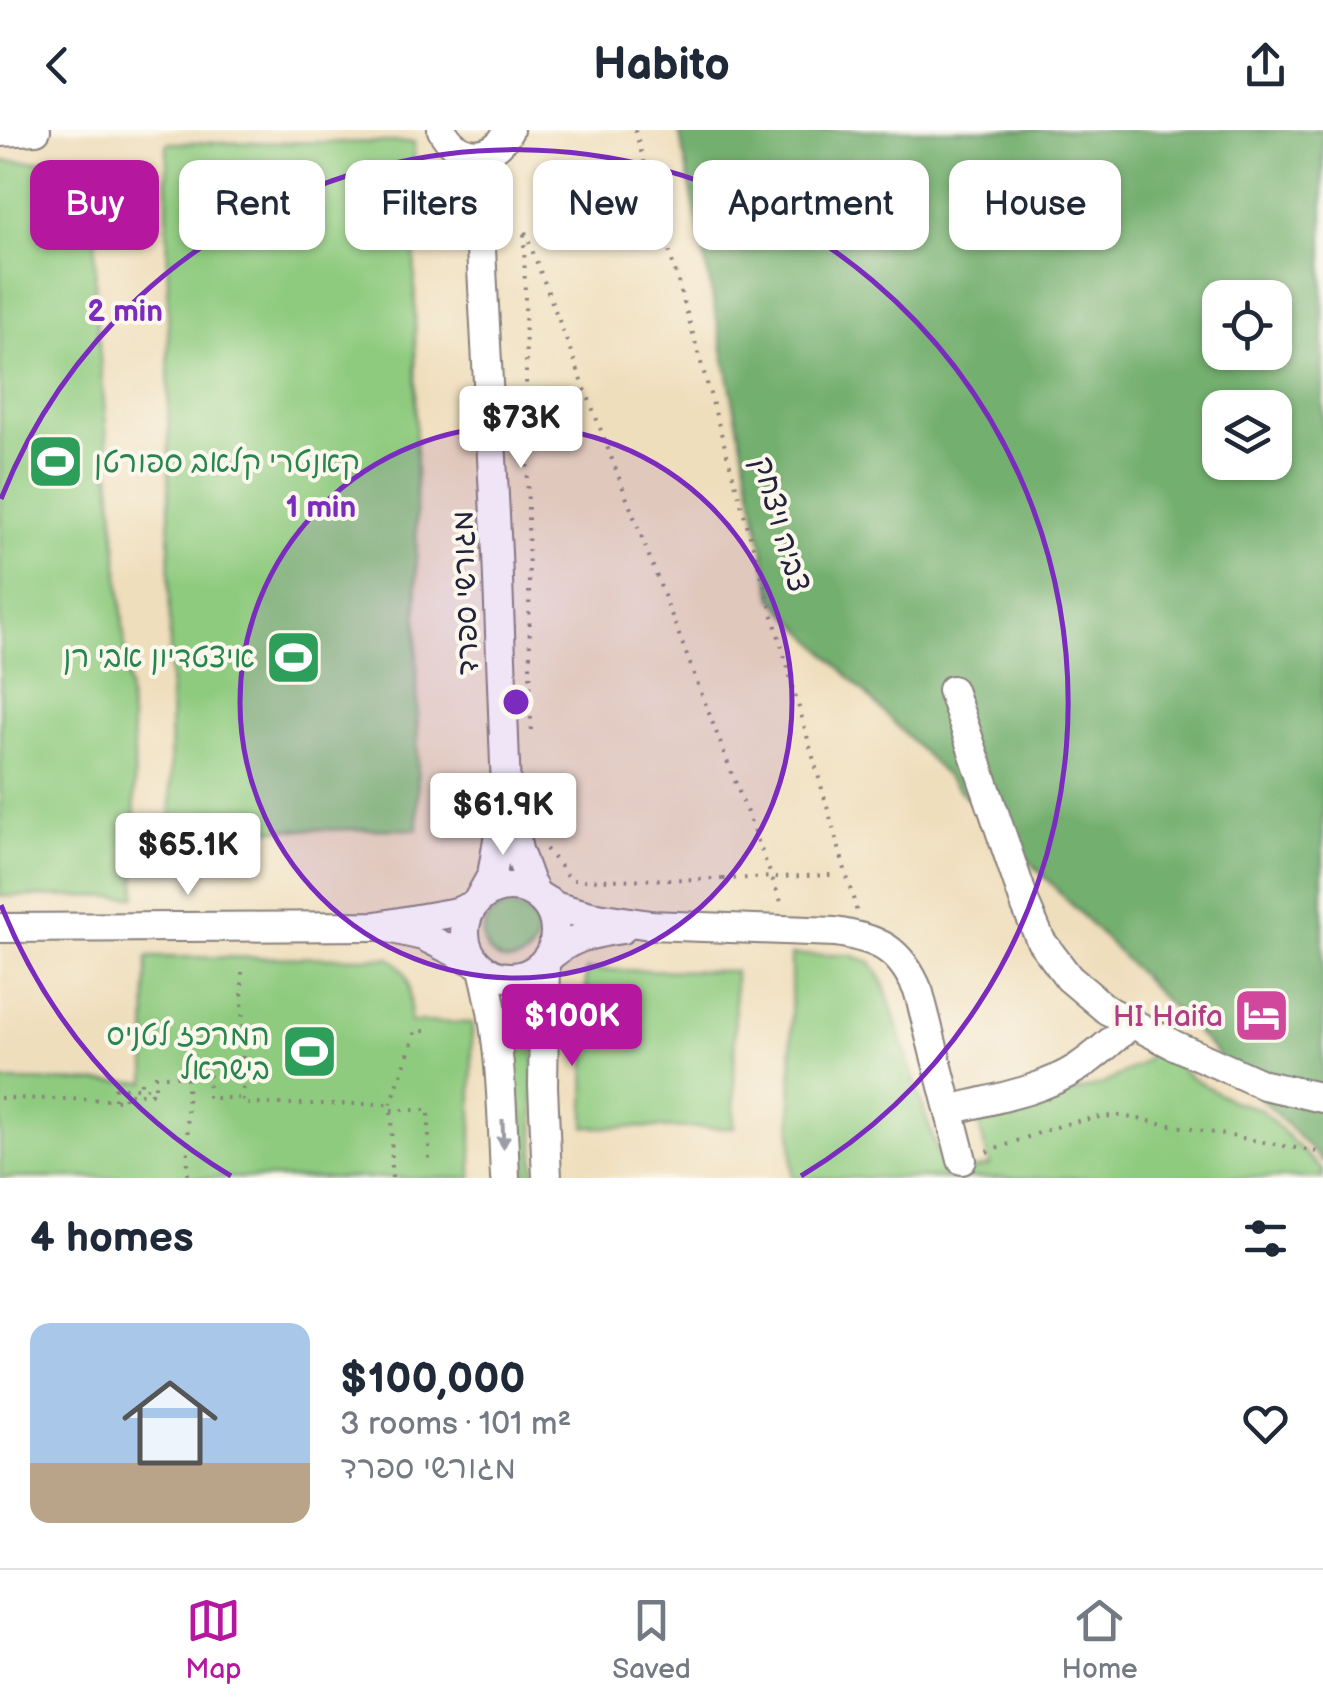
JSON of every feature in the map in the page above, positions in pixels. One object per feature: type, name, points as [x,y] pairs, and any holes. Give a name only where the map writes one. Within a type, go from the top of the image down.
[{"type":"street","points":[[0,132],[36,130]]},
{"type":"street","points":[[442,130],[455,147],[476,154],[498,146],[508,130]]},
{"type":"street","name":"מגורשי ספרד","points":[[476,154],[506,790],[518,850],[537,895]]},
{"type":"street","points":[[952,690],[1026,906],[1041,941],[1069,978],[1108,1010],[1174,1045],[1264,1084],[1323,1098]]},
{"type":"street","name":"מגורשי ספרד","points":[[476,902],[492,875],[506,790]]},
{"type":"street","points":[[0,928],[377,926],[457,912],[496,889],[510,886],[524,888],[567,911],[650,925],[862,936],[897,955],[911,973],[962,1160]]},
{"type":"street","points":[[537,895],[554,918],[556,932],[545,961],[543,1086],[547,1178]]},
{"type":"street","points":[[476,902],[466,927],[466,941],[480,966],[492,1006],[500,1059],[505,1178]]},
{"type":"street","points":[[377,926],[423,936],[480,966],[511,976],[524,974],[561,946],[586,936],[650,925]]},
{"type":"street","points":[[949,1110],[1031,1089],[1073,1071],[1132,1022]]},
{"type":"path","name":"צביה ויצחק","points":[[635,130],[862,936]]},
{"type":"path","points":[[531,735],[524,229],[792,930]]},
{"type":"path","points":[[542,844],[571,880],[831,875]]},
{"type":"path","points":[[242,972],[243,1104],[429,1110],[429,1159]]},
{"type":"path","points":[[392,1178],[390,1107],[416,1031],[429,1031]]},
{"type":"path","points":[[115,1100],[115,1088],[155,1088],[155,1076],[209,1076],[208,1098],[243,1098]]},
{"type":"path","points":[[188,1076],[188,1178]]},
{"type":"path","points":[[0,1098],[124,1100],[124,1094],[151,1094],[151,1088]]},
{"type":"path","points":[[962,1160],[1079,1120],[1102,1116],[1122,1116],[1323,1153]]},
{"type":"green space","points":[[679,130],[1323,130],[1323,1162],[773,599],[703,250],[929,250],[929,160],[693,160],[693,200]]},
{"type":"green space","points":[[414,142],[414,160],[345,160],[345,250],[415,250],[418,829],[171,830],[167,143]]},
{"type":"green space","name":"קאנטרי קלאב ספורטן","points":[[0,161],[30,161],[30,250],[95,250],[95,298],[134,753],[136,897],[0,896]]},
{"type":"green space","points":[[510,907],[529,915],[537,934],[529,953],[510,961],[491,953],[483,934],[491,915]]},
{"type":"green space","points":[[791,955],[850,955],[871,962],[883,982],[945,1176],[990,1165],[979,1126],[991,1116],[1103,1084],[1156,1051],[1232,1101],[1260,1109],[1323,1171],[1323,1178],[792,1178]]},
{"type":"green space","name":"המרכז לטניס בישראל","points":[[147,957],[390,958],[407,978],[410,1022],[472,1023],[472,1178],[0,1178],[0,1081],[146,1082]]},
{"type":"green space","points":[[586,970],[735,971],[734,1128],[585,1127]]},
{"type":"green space","points":[[534,997],[534,1178],[526,1178],[523,1112],[516,1099],[507,1001]]},
{"type":"place","name":"קאנטרי קלאב ספורטן","points":[[55,462]]},
{"type":"place","name":"איצטדיון אבי רן","points":[[294,657]]},
{"type":"place","name":"HI Haifa","points":[[1262,1016]]},
{"type":"place","name":"המרכז לטניס בישראל","points":[[309,1052]]}]
